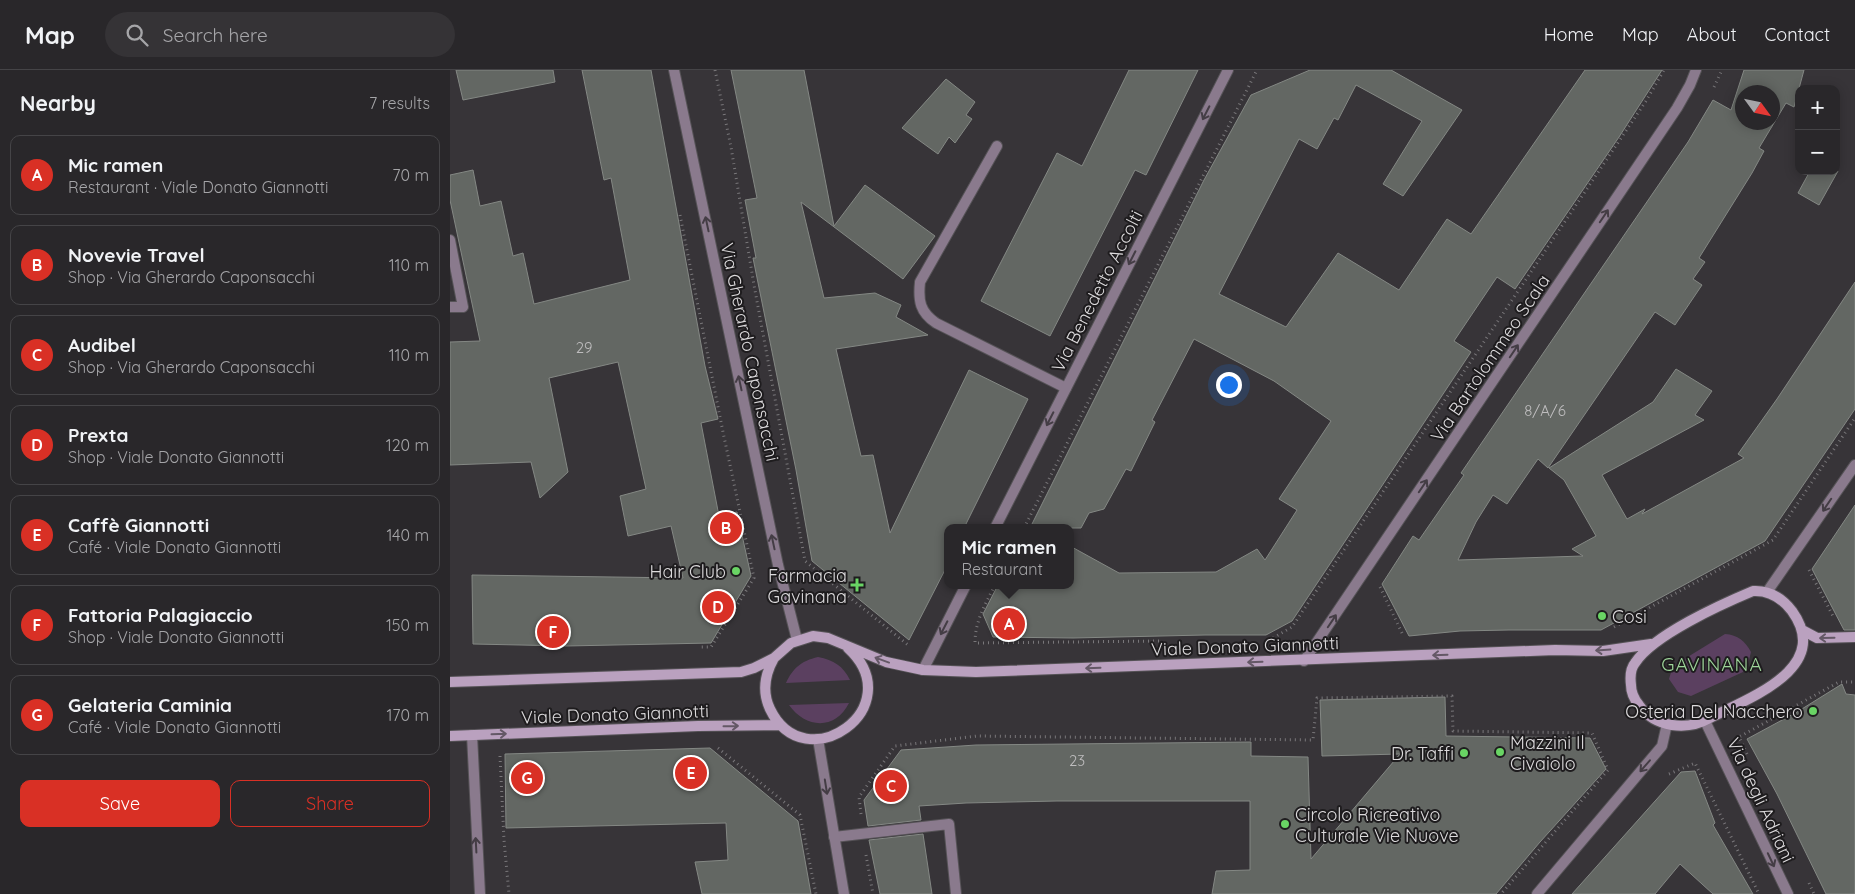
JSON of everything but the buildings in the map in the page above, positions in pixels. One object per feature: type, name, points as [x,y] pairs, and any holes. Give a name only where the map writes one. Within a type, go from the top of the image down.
[{"type":"street","name":"Via Gherardo Caponsacchi","points":[[674,70],[776,555],[797,640]]},
{"type":"street","name":"Via Benedetto Accolti","points":[[997,524],[1228,70]]},
{"type":"street","name":"Via Bartolommeo Scala","points":[[1304,660],[1677,108],[1687,92],[1696,70]]},
{"type":"street","points":[[997,146],[920,282],[918,296],[927,317],[936,323],[1066,388]]},
{"type":"street","points":[[450,240],[463,307],[450,308]]},
{"type":"street","points":[[1767,592],[1855,464]]},
{"type":"street","points":[[922,670],[964,589]]},
{"type":"street","points":[[1753,591],[1767,592],[1785,603],[1802,630],[1803,652],[1780,680],[1705,721],[1688,725],[1658,722],[1646,714],[1634,699],[1631,690],[1633,665],[1651,644],[1722,604],[1753,591]]},
{"type":"street","points":[[1802,630],[1817,638],[1855,638]]},
{"type":"street","name":"Viale Donato Giannotti","points":[[450,682],[741,672],[774,658],[784,647],[797,640],[812,636],[828,638],[886,662],[922,670],[976,672],[1546,651],[1603,651],[1651,644]]},
{"type":"street","points":[[844,644],[857,656],[862,665],[868,686],[867,698],[862,711],[850,726],[836,735],[818,739],[844,894]]},
{"type":"street","points":[[774,658],[766,676],[766,696],[772,713],[781,725]]},
{"type":"street","name":"Via degli Adriani","points":[[1705,721],[1788,894]]},
{"type":"street","points":[[1537,894],[1662,746],[1667,724]]},
{"type":"street","name":"Viale Donato Giannotti","points":[[450,736],[698,726],[781,725],[798,736],[818,739]]},
{"type":"street","points":[[472,735],[480,894]]},
{"type":"street","points":[[834,837],[949,824],[956,894]]},
{"type":"path","points":[[715,70],[731,147],[754,285],[805,562],[909,645]]},
{"type":"path","points":[[1026,524],[1258,70]]},
{"type":"path","points":[[1269,640],[1292,627],[1646,101],[1664,70]]},
{"type":"path","points":[[679,210],[754,578],[711,647],[698,648]]},
{"type":"path","points":[[1610,629],[1773,540],[1855,418]]},
{"type":"path","points":[[1807,567],[1835,620]]},
{"type":"path","points":[[993,589],[978,619],[975,630],[975,643],[1162,641]]},
{"type":"path","points":[[1739,737],[1839,682],[1855,682]]},
{"type":"path","points":[[895,746],[977,736],[1313,740],[1317,698],[1452,696],[1453,731],[1592,733],[1608,770],[1501,894]]},
{"type":"path","points":[[713,744],[800,815],[816,894]]},
{"type":"path","points":[[500,749],[504,840],[509,894]]},
{"type":"path","points":[[1665,779],[1670,772],[1695,763],[1759,894]]},
{"type":"shaded area","points":[[1725,634],[1741,639],[1751,652],[1748,664],[1743,672],[1691,696],[1678,692],[1669,679],[1673,666]]},
{"type":"shaded area","points":[[818,657],[837,664],[850,680],[786,683],[798,666]]},
{"type":"shaded area","points":[[849,703],[836,718],[820,723],[811,722],[803,718],[789,705]]},
{"type":"place","name":"Novevie Travel","points":[[726,528]]},
{"type":"place","name":"Hair Club","points":[[736,571]]},
{"type":"place","name":"Farmacia Gavinana","points":[[857,585]]},
{"type":"place","name":"Prexta","points":[[718,607]]},
{"type":"place","name":"Cosi","points":[[1602,616]]},
{"type":"place","name":"Mic ramen","points":[[1009,624]]},
{"type":"place","name":"Fattoria Palagiaccio","points":[[553,632]]},
{"type":"place","name":"Osteria Del Nacchero","points":[[1813,711]]},
{"type":"place","name":"Mazzini Il Civaiolo","points":[[1500,752]]},
{"type":"place","name":"Dr. Taffi","points":[[1464,753]]},
{"type":"place","name":"Caffè Giannotti","points":[[691,773]]},
{"type":"place","name":"Gelateria Caminia","points":[[527,778]]},
{"type":"place","name":"Audibel","points":[[891,786]]},
{"type":"place","name":"Circolo Ricreativo Culturale Vie Nuove","points":[[1285,824]]},
{"type":"district","name":"GAVINANA","points":[[1712,664]]}]
